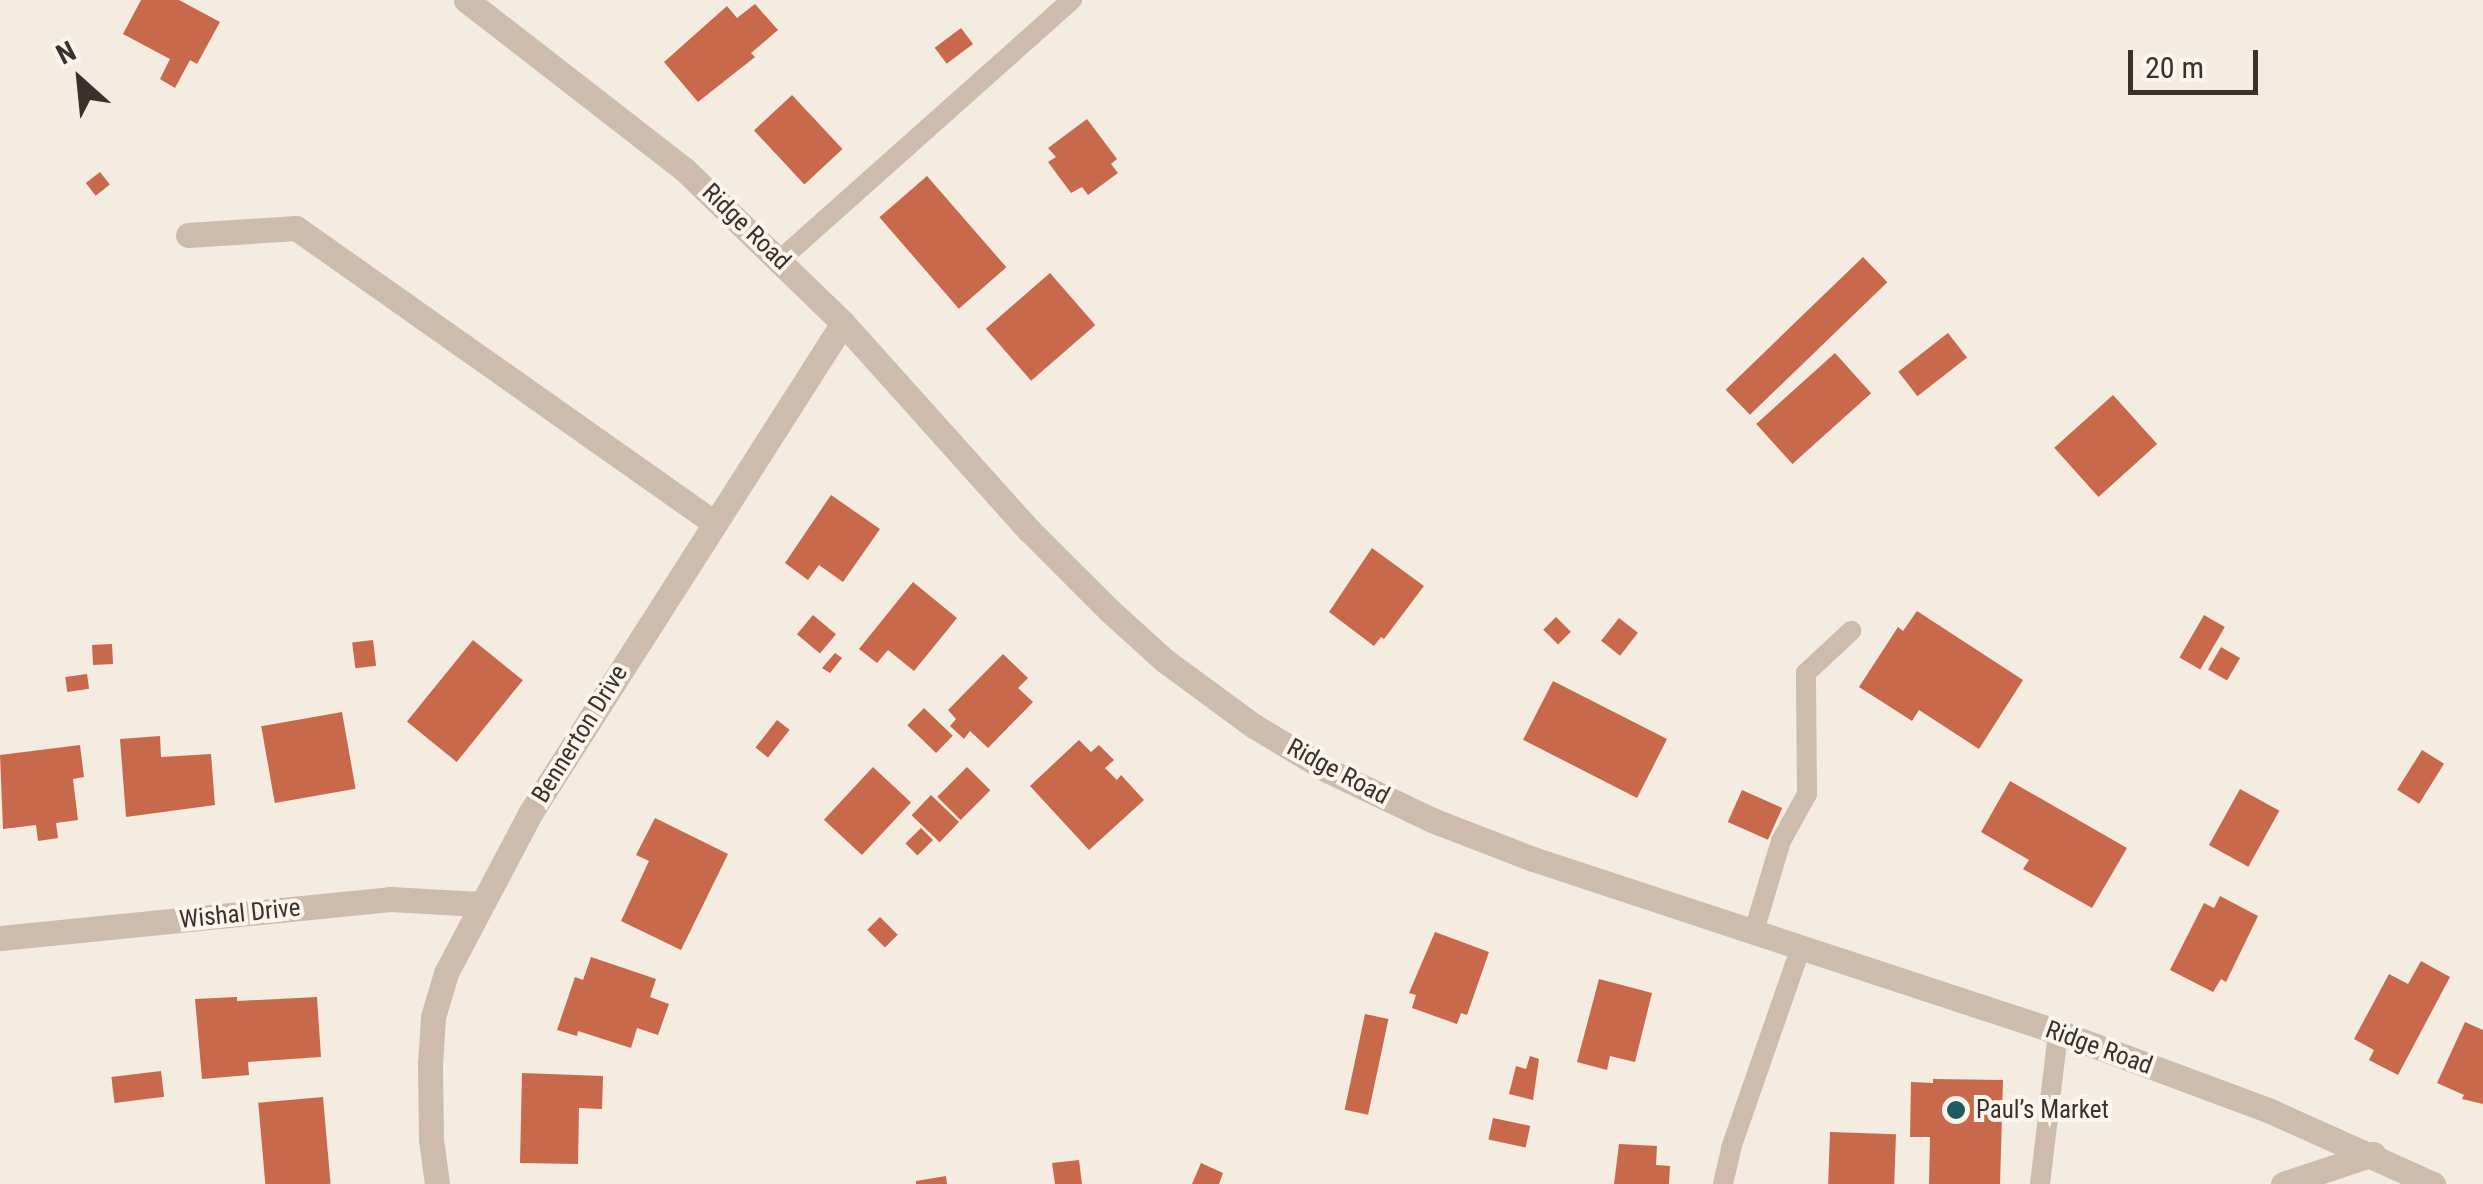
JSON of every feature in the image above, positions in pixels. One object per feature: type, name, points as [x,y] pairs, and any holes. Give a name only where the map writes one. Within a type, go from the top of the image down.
[{"type":"street","name":"Ridge Road","points":[[466,0],[686,170],[781,259],[1029,530],[1110,611],[1164,660],[1254,726],[1329,771],[1432,820],[1533,859],[2058,1032],[2373,1154],[2432,1184]]},
{"type":"street","points":[[188,234],[296,228],[713,522]]},
{"type":"street","name":"Bennerton Drive","points":[[438,1184],[431,1139],[433,1016],[446,973],[530,812],[842,323]]},
{"type":"street","name":"Wishal Drive","points":[[0,938],[390,899],[480,904]]},
{"type":"street","points":[[2283,1184],[2373,1154]]},
{"type":"lane","points":[[781,259],[1072,0]]},
{"type":"lane","points":[[1754,931],[1781,841],[1807,794],[1806,673],[1851,630]]},
{"type":"lane","points":[[1723,1184],[1731,1148],[1801,946]]},
{"type":"lane","points":[[2040,1184],[2058,1032]]},
{"type":"building","points":[[141,0],[179,0],[220,22],[197,64],[190,60],[175,88],[160,79],[170,59],[123,34]]},
{"type":"building","points":[[755,4],[778,30],[751,53],[755,57],[698,102],[664,62],[727,6],[737,18]]},
{"type":"building","points":[[961,28],[973,44],[947,64],[935,48]]},
{"type":"building","points":[[792,95],[842,149],[804,185],[754,130]]},
{"type":"building","points":[[1087,119],[1117,159],[1111,164],[1118,173],[1088,195],[1082,187],[1071,193],[1048,162],[1056,157],[1048,148]]},
{"type":"building","points":[[100,172],[110,185],[96,196],[86,183]]},
{"type":"building","points":[[927,176],[1006,267],[959,309],[879,217]]},
{"type":"building","points":[[1863,257],[1887,282],[1750,415],[1726,390]]},
{"type":"building","points":[[1050,273],[1095,325],[1031,381],[986,329]]},
{"type":"building","points":[[1948,333],[1967,357],[1917,396],[1898,372]]},
{"type":"building","points":[[1835,353],[1871,393],[1792,464],[1756,424]]},
{"type":"building","points":[[2113,395],[2157,444],[2098,497],[2054,448]]},
{"type":"building","points":[[831,495],[880,529],[843,582],[819,565],[808,580],[785,563]]},
{"type":"building","points":[[1372,548],[1424,586],[1384,639],[1381,637],[1374,646],[1329,612]]},
{"type":"building","points":[[913,582],[957,618],[914,671],[888,650],[877,663],[859,649]]},
{"type":"building","points":[[1917,611],[2023,680],[1979,749],[1919,710],[1912,721],[1859,687],[1898,627],[1903,631]]},
{"type":"building","points":[[813,615],[836,634],[820,653],[797,634]]},
{"type":"building","points":[[2204,615],[2225,627],[2200,669],[2180,657]]},
{"type":"building","points":[[1556,617],[1571,632],[1558,645],[1543,630]]},
{"type":"building","points":[[1619,618],[1638,633],[1620,656],[1601,641]]},
{"type":"building","points":[[373,640],[376,666],[355,668],[352,643]]},
{"type":"building","points":[[473,640],[523,680],[457,762],[407,722]]},
{"type":"building","points":[[112,644],[113,664],[93,665],[92,645]]},
{"type":"building","points":[[2221,647],[2240,658],[2227,681],[2208,670]]},
{"type":"building","points":[[835,653],[842,658],[830,673],[822,668]]},
{"type":"building","points":[[1003,654],[1028,678],[1018,688],[1033,702],[988,748],[970,731],[964,739],[950,726],[956,719],[948,710]]},
{"type":"building","points":[[87,674],[89,689],[67,692],[65,677]]},
{"type":"building","points":[[1553,681],[1667,739],[1637,798],[1523,740]]},
{"type":"building","points":[[924,708],[953,736],[936,753],[907,725]]},
{"type":"building","points":[[342,712],[356,789],[275,803],[261,726]]},
{"type":"building","points":[[777,720],[790,730],[768,757],[755,748]]},
{"type":"building","points":[[160,736],[161,757],[211,754],[215,805],[126,817],[120,739]]},
{"type":"building","points":[[1079,740],[1091,752],[1099,745],[1114,760],[1105,768],[1117,780],[1121,775],[1144,800],[1089,850],[1030,786]]},
{"type":"building","points":[[80,745],[84,777],[73,779],[78,820],[56,823],[58,838],[38,841],[36,825],[3,829],[0,755]]},
{"type":"building","points":[[2422,750],[2444,764],[2419,804],[2397,790]]},
{"type":"building","points":[[873,767],[911,802],[862,855],[824,820]]},
{"type":"building","points":[[967,767],[990,790],[961,820],[937,797]]},
{"type":"building","points":[[2010,781],[2127,848],[2092,908],[2023,869],[2029,860],[1981,832]]},
{"type":"building","points":[[2240,789],[2279,811],[2248,867],[2209,845]]},
{"type":"building","points":[[1742,790],[1782,808],[1768,840],[1728,822]]},
{"type":"building","points":[[931,795],[959,822],[940,842],[912,815]]},
{"type":"building","points":[[655,818],[728,854],[681,950],[621,921],[649,861],[636,855]]},
{"type":"building","points":[[921,828],[933,840],[917,856],[905,844]]},
{"type":"building","points":[[2220,896],[2258,916],[2226,982],[2221,979],[2213,992],[2170,970],[2204,903],[2214,908]]},
{"type":"building","points":[[880,917],[898,935],[885,947],[867,930]]},
{"type":"building","points":[[1435,932],[1489,952],[1467,1015],[1461,1013],[1457,1024],[1412,1008],[1416,995],[1409,993]]},
{"type":"building","points":[[591,957],[656,979],[650,997],[669,1004],[658,1035],[637,1028],[631,1048],[578,1031],[577,1036],[557,1030],[575,977],[583,980]]},
{"type":"building","points":[[2421,961],[2450,977],[2398,1075],[2369,1060],[2374,1050],[2354,1039],[2389,974],[2408,984]]},
{"type":"building","points":[[1599,979],[1652,993],[1635,1062],[1610,1056],[1607,1070],[1577,1062]]},
{"type":"building","points":[[237,997],[237,1001],[317,997],[321,1057],[248,1062],[249,1075],[202,1079],[195,999]]},
{"type":"building","points":[[1365,1014],[1388,1019],[1368,1115],[1345,1110]]},
{"type":"building","points":[[2465,1022],[2483,1030],[2483,1104],[2462,1099],[2464,1095],[2437,1083]]},
{"type":"building","points":[[1530,1056],[1539,1059],[1533,1100],[1509,1094],[1516,1066],[1526,1069]]},
{"type":"building","points":[[161,1071],[164,1097],[115,1103],[111,1077]]},
{"type":"building","points":[[522,1073],[603,1076],[602,1109],[579,1108],[578,1164],[520,1163]]},
{"type":"building","name":"Paul’s Market","points":[[1933,1079],[2003,1080],[2000,1184],[1929,1184],[1930,1137],[1910,1137],[1911,1082],[1933,1083]]},
{"type":"building","points":[[323,1097],[331,1184],[265,1184],[258,1103]]},
{"type":"building","points":[[1493,1118],[1530,1126],[1526,1147],[1488,1140]]},
{"type":"building","points":[[1830,1132],[1896,1134],[1894,1184],[1828,1184]]},
{"type":"building","points":[[1619,1144],[1657,1146],[1656,1165],[1670,1166],[1669,1184],[1614,1184]]},
{"type":"building","points":[[1079,1160],[1082,1184],[1055,1184],[1052,1163]]},
{"type":"building","points":[[1201,1163],[1223,1173],[1219,1184],[1192,1184]]},
{"type":"building","points":[[946,1176],[947,1184],[916,1184],[916,1181]]},
{"type":"place","name":"Paul’s Market","points":[[1956,1110]]}]
